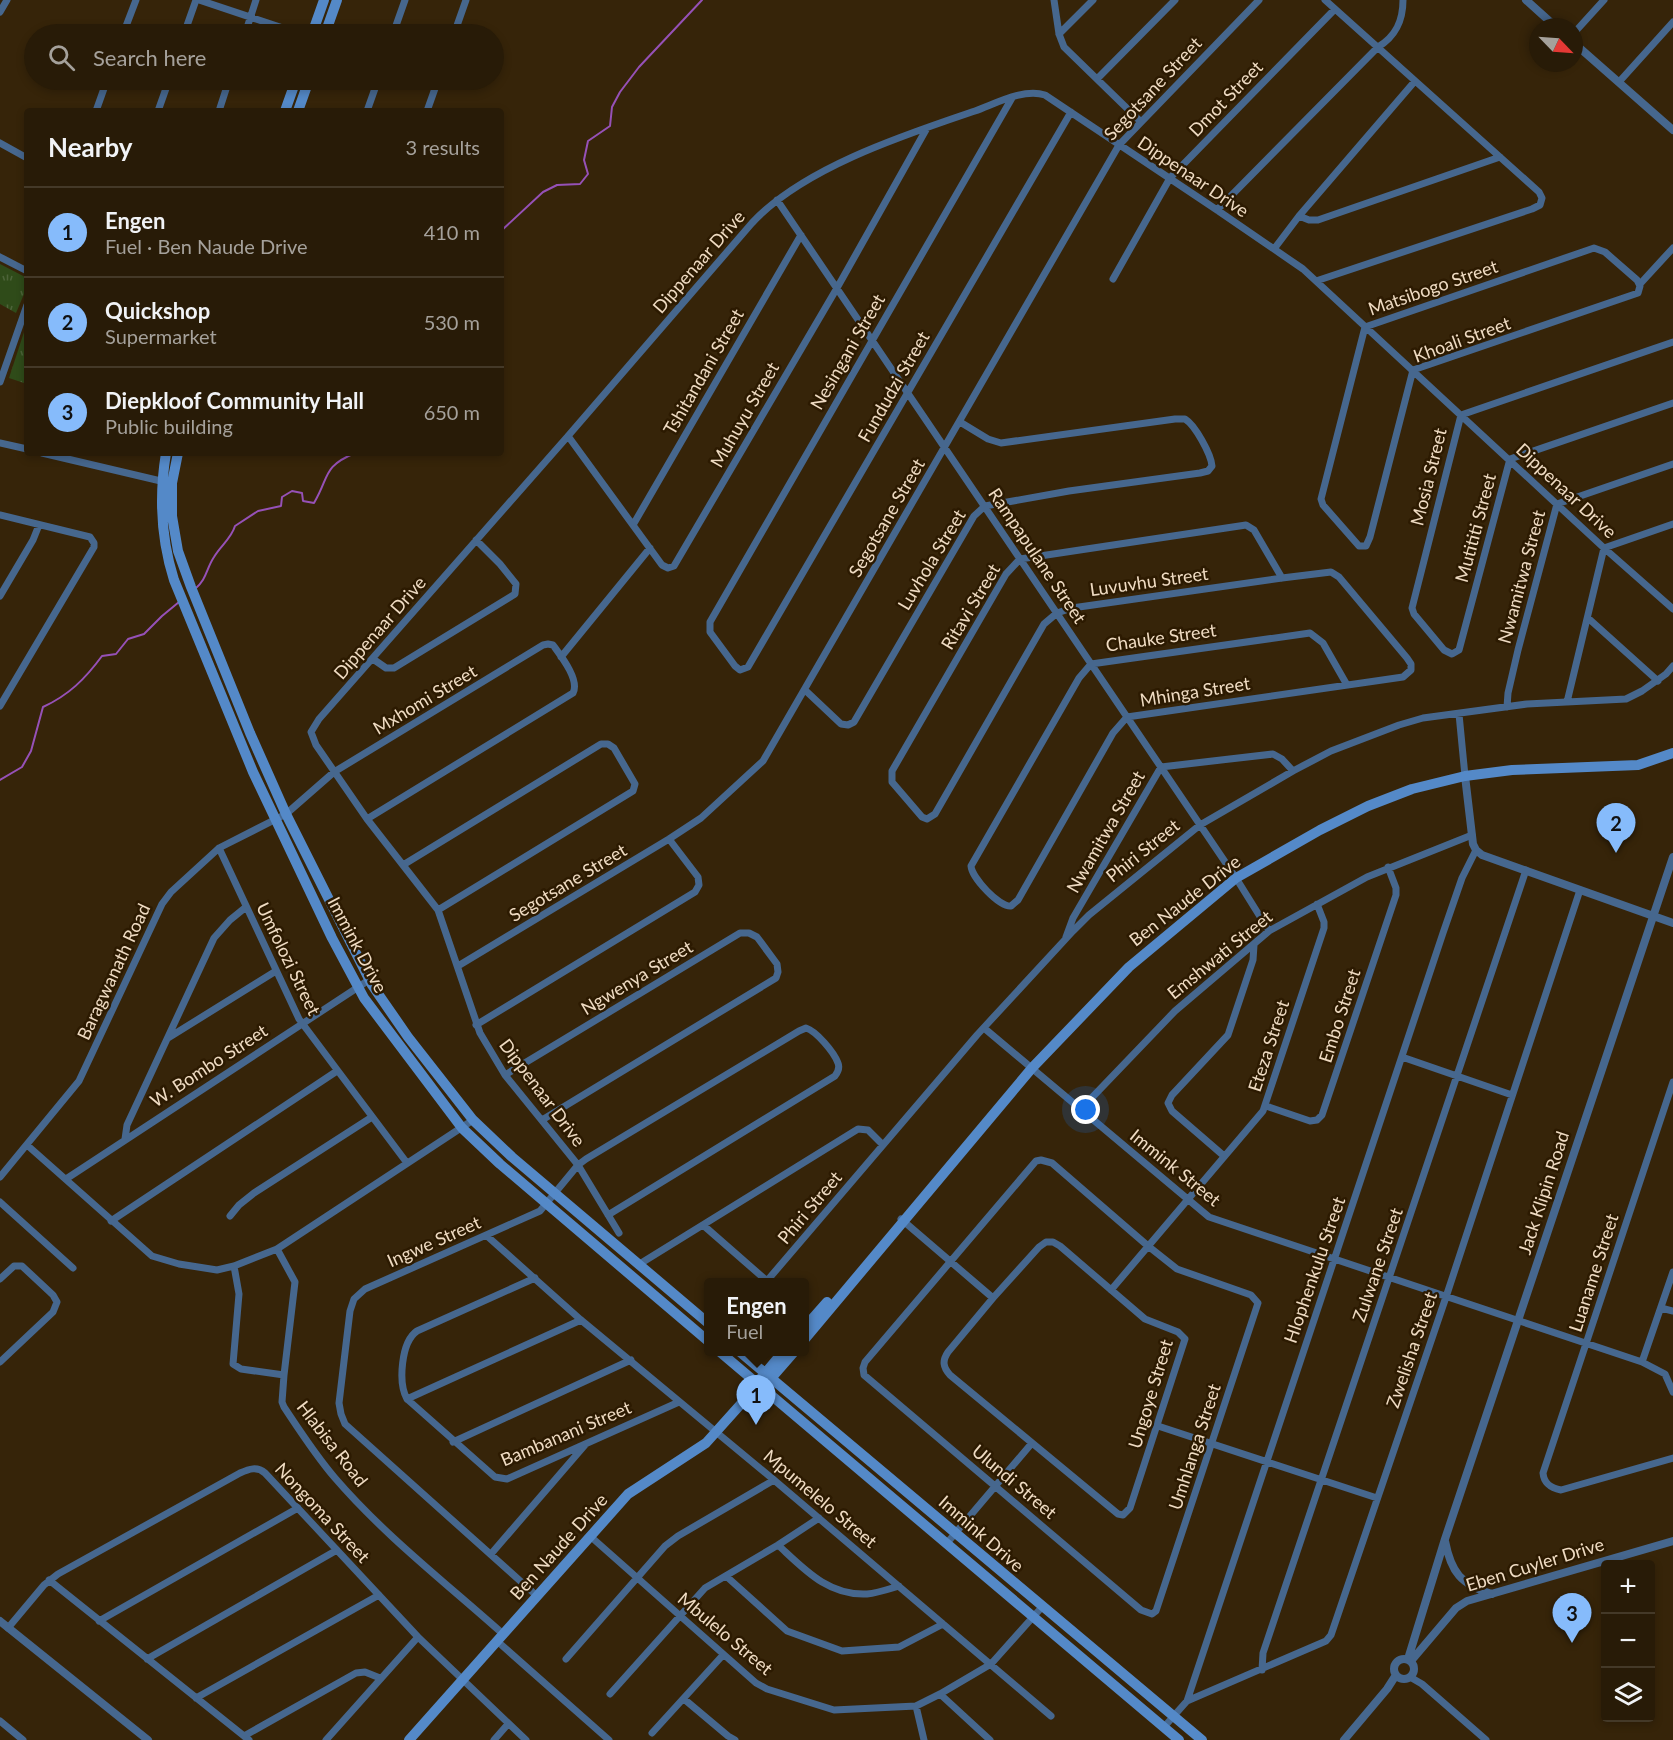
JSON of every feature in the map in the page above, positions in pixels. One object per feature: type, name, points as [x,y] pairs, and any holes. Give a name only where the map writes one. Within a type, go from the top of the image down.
[{"type":"main road","points":[[316,24],[324,0]]},
{"type":"main road","points":[[329,24],[337,0]]},
{"type":"main road","points":[[286,108],[292,90]]},
{"type":"main road","points":[[299,108],[305,90]]},
{"type":"main road","name":"Immink Drive","points":[[166,456],[164,541],[168,561],[194,630],[253,772],[281,817],[369,980],[385,1005],[473,1120],[704,1320]]},
{"type":"main road","name":"Immink Drive","points":[[177,456],[167,482],[178,551],[281,817],[357,987],[462,1128],[500,1164],[704,1338]]},
{"type":"main road","name":"Ben Naude Drive","points":[[809,1334],[1032,1068],[1129,967],[1236,878],[1320,830],[1368,806],[1412,789],[1465,776],[1542,767],[1638,765],[1673,753]]},
{"type":"main road","name":"Ben Naude Drive","points":[[809,1323],[903,1220]]},
{"type":"main road","name":"Immink Drive","points":[[726,1356],[764,1380],[956,1533],[1202,1740]]},
{"type":"main road","name":"Immink Drive","points":[[743,1356],[764,1380],[947,1543],[1179,1740]]},
{"type":"main road","name":"Ben Naude Drive","points":[[409,1740],[590,1536],[636,1488],[690,1454],[717,1433],[749,1395],[756,1394],[780,1356]]},
{"type":"main road","name":"Ben Naude Drive","points":[[764,1380],[790,1356]]},
{"type":"street","points":[[0,12],[7,0]]},
{"type":"street","points":[[127,24],[136,0]]},
{"type":"street","points":[[188,24],[197,0],[269,24]]},
{"type":"street","points":[[248,24],[256,0]]},
{"type":"street","points":[[397,24],[405,0]]},
{"type":"street","points":[[458,24],[466,0]]},
{"type":"street","points":[[1054,0],[1059,34],[1064,47],[1140,121]]},
{"type":"street","points":[[1059,34],[1093,0]]},
{"type":"street","points":[[1097,79],[1175,0]]},
{"type":"street","name":"Segotsane Street","points":[[458,966],[701,818],[759,766],[1119,145],[1259,0]]},
{"type":"street","points":[[1316,282],[1532,209],[1541,202],[1539,192],[1325,0]]},
{"type":"street","points":[[1217,210],[1378,47],[1390,38],[1400,22],[1403,0]]},
{"type":"street","points":[[1526,0],[1546,18]]},
{"type":"street","points":[[1583,23],[1604,0]]},
{"type":"street","name":"Dmot Street","points":[[1113,279],[1170,178],[1335,9]]},
{"type":"street","points":[[1619,82],[1673,21]]},
{"type":"street","points":[[1583,51],[1671,126]]},
{"type":"street","points":[[1274,249],[1299,216],[1415,81]]},
{"type":"street","points":[[97,108],[103,90]]},
{"type":"street","points":[[159,108],[165,90]]},
{"type":"street","points":[[220,108],[226,90]]},
{"type":"street","points":[[368,108],[374,90]]},
{"type":"street","points":[[428,108],[434,90]]},
{"type":"street","name":"Dippenaar Drive","points":[[619,1233],[578,1166],[505,1075],[476,1025],[438,910],[367,819],[314,742],[312,731],[319,719],[752,223],[777,200],[832,167],[927,128],[1012,98],[1039,93],[1050,98],[1274,249],[1316,282],[1673,609]]},
{"type":"street","name":"Nesingani Street","points":[[738,669],[710,632],[710,622],[1012,98]]},
{"type":"street","name":"Fundudzi Street","points":[[738,669],[748,668],[1071,112]]},
{"type":"street","name":"Muhuyu Street","points":[[568,436],[665,567],[677,564],[927,128]]},
{"type":"street","points":[[0,143],[24,157]]},
{"type":"street","points":[[1299,216],[1309,220],[1318,220],[1500,157]]},
{"type":"street","name":"Rampapulane Street","points":[[777,200],[1236,878],[1269,931]]},
{"type":"street","name":"Tshitandani Street","points":[[633,525],[801,235]]},
{"type":"street","name":"Matsibogo Street","points":[[1356,543],[1323,505],[1321,494],[1365,327],[1597,248],[1640,284]]},
{"type":"street","name":"Khoali Street","points":[[1356,543],[1364,547],[1370,537],[1413,370],[1630,297],[1638,293],[1640,284],[1673,248]]},
{"type":"street","points":[[0,257],[24,269]]},
{"type":"street","points":[[0,382],[24,314]]},
{"type":"street","name":"Mosia Street","points":[[1444,650],[1414,614],[1412,608],[1461,415],[1673,342]]},
{"type":"street","name":"Mutititi Street","points":[[1444,650],[1452,654],[1459,650],[1510,459],[1673,403]]},
{"type":"street","name":"Luvhola Street","points":[[805,690],[841,724],[848,725],[854,722],[974,516],[985,506],[1069,491],[1200,473],[1211,468],[1210,457],[1191,423],[1185,419],[1001,443],[988,439],[960,422]]},
{"type":"street","points":[[0,443],[24,448]]},
{"type":"street","points":[[55,456],[167,482]]},
{"type":"street","name":"Nwamitwa Street","points":[[1507,707],[1516,659],[1557,504],[1673,464]]},
{"type":"street","points":[[0,516],[90,537],[94,543],[94,547],[0,706]]},
{"type":"street","points":[[1567,702],[1605,548],[1673,524]]},
{"type":"street","points":[[0,596],[33,540],[39,525]]},
{"type":"street","name":"Ritavi Street","points":[[1057,613],[1044,624],[935,814],[929,818],[922,817],[894,785],[891,773],[1006,574],[1020,559],[1246,525],[1254,530],[1281,578]]},
{"type":"street","points":[[373,659],[384,667],[394,668],[515,594],[516,584],[476,540]]},
{"type":"street","points":[[367,819],[570,695],[575,688],[561,657],[650,548]]},
{"type":"street","name":"Luvuvhu Street","points":[[1057,613],[1072,608],[1326,572],[1335,574],[1407,658]]},
{"type":"street","points":[[1588,618],[1658,681]]},
{"type":"street","name":"Chauke Street","points":[[1000,903],[973,874],[971,866],[1074,687],[1091,664],[1310,633],[1323,643],[1347,685]]},
{"type":"street","name":"Mxhomi Street","points":[[281,817],[334,772],[543,645],[552,645],[561,657]]},
{"type":"street","name":"Mhinga Street","points":[[1000,903],[1011,906],[1018,900],[1113,733],[1127,717],[1403,677],[1409,673],[1411,668],[1407,658]]},
{"type":"street","name":"Phiri Street","points":[[770,1278],[984,1028],[1089,915],[1200,825],[1293,771],[1331,752],[1399,725],[1423,718],[1507,707],[1626,699],[1658,681],[1673,666]]},
{"type":"street","points":[[1459,714],[1472,835],[1476,850],[1492,859],[1673,923]]},
{"type":"street","points":[[403,865],[602,744],[612,746],[634,782],[633,791],[438,910]]},
{"type":"street","name":"Nwamitwa Street","points":[[1066,940],[1073,918],[1161,767],[1273,754],[1282,759],[1293,771]]},
{"type":"street","name":"Baragwanath Road","points":[[0,1177],[81,1078],[167,896],[219,848],[281,817]]},
{"type":"street","name":"Emshwati Street","points":[[1081,1109],[1175,1011],[1269,931],[1388,867],[1472,835]]},
{"type":"street","points":[[476,1025],[694,892],[699,885],[698,877],[669,839]]},
{"type":"street","name":"Umfolozi Street","points":[[219,848],[302,1024],[407,1163]]},
{"type":"street","name":"Hlophenkulu Street","points":[[1187,1701],[1462,878],[1476,850]]},
{"type":"street","name":"Jack Klipin Road","points":[[1445,1539],[1673,857]]},
{"type":"street","name":"Embo Street","points":[[1266,1106],[1310,1121],[1317,1120],[1322,1115],[1396,895],[1396,888],[1388,867]]},
{"type":"street","name":"Zulwane Street","points":[[1262,1670],[1263,1653],[1526,870]]},
{"type":"street","name":"Zwelisha Street","points":[[1164,1727],[1187,1701],[1262,1670],[1328,1639],[1446,1297],[1580,890]]},
{"type":"street","name":"Eteza Street","points":[[1111,1290],[1266,1106],[1324,928],[1317,904]]},
{"type":"street","points":[[125,1139],[127,1125],[214,938],[246,907]]},
{"type":"street","name":"Ngwenya Street","points":[[505,1075],[740,933],[748,933],[757,937],[777,964],[777,975],[771,982],[542,1120]]},
{"type":"street","points":[[1224,1156],[1172,1111],[1168,1103],[1228,1035],[1253,960],[1254,945]]},
{"type":"street","points":[[168,1038],[276,971]]},
{"type":"street","name":"W. Bombo Street","points":[[66,1179],[369,980]]},
{"type":"street","name":"Immink Street","points":[[984,1028],[1211,1218],[1642,1362],[1665,1374],[1673,1392]]},
{"type":"street","name":"Ingwe Street","points":[[537,1596],[350,1429],[342,1419],[339,1403],[351,1308],[356,1295],[540,1211],[578,1166],[803,1029],[816,1033],[837,1062],[838,1070],[833,1077],[608,1215]]},
{"type":"street","points":[[1402,1058],[1512,1095]]},
{"type":"street","points":[[111,1221],[337,1071]]},
{"type":"street","name":"Luaname Street","points":[[1673,1082],[1543,1473],[1545,1482],[1561,1490],[1673,1458]]},
{"type":"street","points":[[230,1216],[238,1205],[254,1193],[372,1117]]},
{"type":"street","points":[[27,1145],[146,1251],[159,1259],[210,1270],[234,1266],[277,1249],[473,1120]]},
{"type":"street","points":[[638,1265],[858,1129],[868,1130],[883,1145]]},
{"type":"street","points":[[950,1261],[1036,1161],[1044,1160],[1052,1163],[1148,1246]]},
{"type":"street","points":[[0,1202],[73,1268]]},
{"type":"street","points":[[903,1220],[993,1298]]},
{"type":"street","points":[[703,1225],[763,1278]]},
{"type":"street","name":"Mpumelelo Street","points":[[488,1236],[581,1320],[774,1480],[1051,1716]]},
{"type":"street","name":"Ungoye Street","points":[[1048,1242],[1060,1246],[1111,1290],[1146,1319],[1178,1332],[1185,1340],[1130,1508],[1123,1515],[1118,1514],[950,1375],[944,1365],[948,1352],[1041,1245],[1048,1242]]},
{"type":"street","name":"Umhlanga Street","points":[[1148,1246],[1181,1270],[1251,1295],[1256,1300],[1257,1308],[1156,1611]]},
{"type":"street","name":"Hlabisa Road","points":[[277,1249],[296,1282],[284,1375],[283,1405],[335,1478],[436,1577],[460,1595],[500,1637],[609,1740]]},
{"type":"street","name":"Ulundi Street","points":[[950,1261],[865,1362],[862,1368],[864,1375],[1144,1612],[1151,1615],[1156,1611]]},
{"type":"street","points":[[0,1279],[14,1266],[22,1266],[53,1295],[57,1302],[53,1312],[0,1362]]},
{"type":"street","points":[[234,1266],[239,1294],[233,1364],[241,1369],[284,1375]]},
{"type":"street","points":[[1642,1362],[1673,1272]]},
{"type":"street","points":[[535,1278],[414,1333],[408,1341],[401,1386],[407,1399],[581,1320]]},
{"type":"street","points":[[1661,1308],[1673,1311]]},
{"type":"street","points":[[453,1442],[631,1360]]},
{"type":"street","name":"Bambanani Street","points":[[407,1399],[495,1477],[504,1479],[679,1402]]},
{"type":"street","points":[[1158,1426],[1377,1498]]},
{"type":"street","points":[[947,1543],[1032,1443]]},
{"type":"street","points":[[491,1554],[586,1444]]},
{"type":"street","name":"Nongoma Street","points":[[8,1628],[49,1580],[251,1469],[264,1472],[418,1637],[526,1740]]},
{"type":"street","points":[[566,1659],[671,1541],[774,1480]]},
{"type":"street","points":[[99,1621],[297,1508]]},
{"type":"street","points":[[610,1694],[705,1588],[819,1518]]},
{"type":"street","name":"Mbulelo Street","points":[[590,1536],[762,1687],[834,1710],[916,1706],[992,1664],[1042,1607]]},
{"type":"street","points":[[1445,1539],[1450,1561],[1460,1578],[1474,1588],[1492,1594]]},
{"type":"street","points":[[1445,1539],[1412,1640],[1407,1668],[1486,1740]]},
{"type":"street","name":"Eben Cuyler Drive","points":[[1344,1740],[1461,1604],[1673,1541]]},
{"type":"street","points":[[778,1545],[814,1579],[832,1588],[867,1594],[899,1586]]},
{"type":"street","points":[[147,1659],[337,1550]]},
{"type":"street","points":[[726,1576],[787,1632],[842,1651],[899,1647],[943,1624]]},
{"type":"street","points":[[49,1580],[246,1738],[356,1673],[365,1672],[380,1678]]},
{"type":"street","points":[[196,1698],[379,1595]]},
{"type":"street","points":[[0,1621],[148,1740]]},
{"type":"street","points":[[326,1740],[418,1637]]},
{"type":"street","points":[[652,1733],[723,1655]]},
{"type":"street","points":[[940,1694],[990,1740]]},
{"type":"street","points":[[684,1699],[735,1740]]},
{"type":"street","points":[[916,1706],[924,1740]]},
{"type":"street","points":[[1,1724],[23,1740]]},
{"type":"street","points":[[494,1740],[508,1724]]},
{"type":"green space","points":[[0,264],[24,276],[24,294],[16,313],[0,304]]},
{"type":"green space","points":[[24,332],[24,383],[9,378]]},
{"type":"waterway","points":[[504,228],[543,192],[557,185],[580,184],[588,174],[584,160],[588,141],[610,126],[612,107],[620,92],[639,67],[702,0]]},
{"type":"waterway","points":[[195,589],[235,526],[258,511],[281,506],[282,497],[292,491],[302,493],[303,501],[314,503],[328,473],[337,463],[348,456]]},
{"type":"waterway","points":[[0,780],[22,767],[31,751],[43,707],[76,686],[102,656],[116,654],[128,639],[144,634],[179,602]]},
{"type":"place","name":"Quickshop","points":[[1616,853]]},
{"type":"place","name":"Engen","points":[[756,1425]]},
{"type":"place","name":"Diepkloof Community Hall","points":[[1572,1643]]}]
